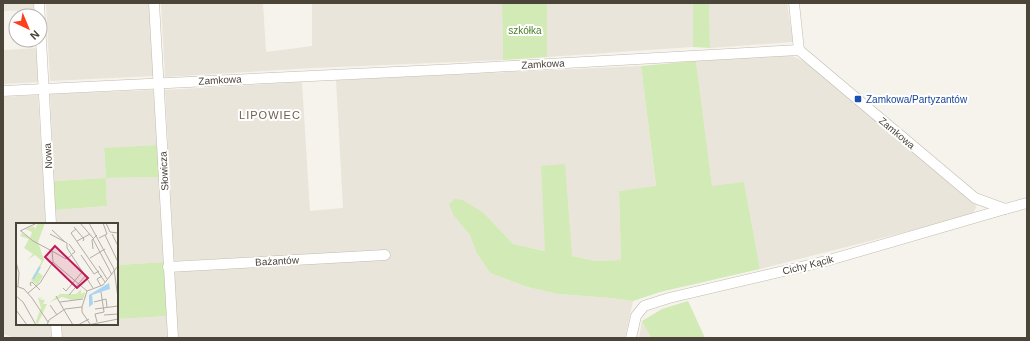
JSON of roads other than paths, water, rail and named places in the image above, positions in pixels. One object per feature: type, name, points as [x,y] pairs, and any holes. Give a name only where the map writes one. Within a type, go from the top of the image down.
[{"type":"street","name":"Nowa","points":[[39,3],[51,223]]},
{"type":"street","name":"Słowicza","points":[[154,3],[168,267],[174,338]]},
{"type":"street","points":[[794,3],[799,50]]},
{"type":"street","name":"Zamkowa","points":[[3,91],[799,50],[976,198],[1005,209]]},
{"type":"street","points":[[1005,209],[1027,203]]},
{"type":"street","name":"Cichy Kącik","points":[[631,338],[636,316],[644,306],[677,296],[826,261],[1005,209]]},
{"type":"street","name":"Bażantów","points":[[168,267],[385,255]]},
{"type":"street","points":[[56,325],[57,338]]},
{"type":"place","name":"Zamkowa/Partyzantów","points":[[858,99]]},
{"type":"district","name":"LIPOWIEC","points":[[270,115]]},
{"type":"park label","name":"szkółka","points":[[525,30]]}]
